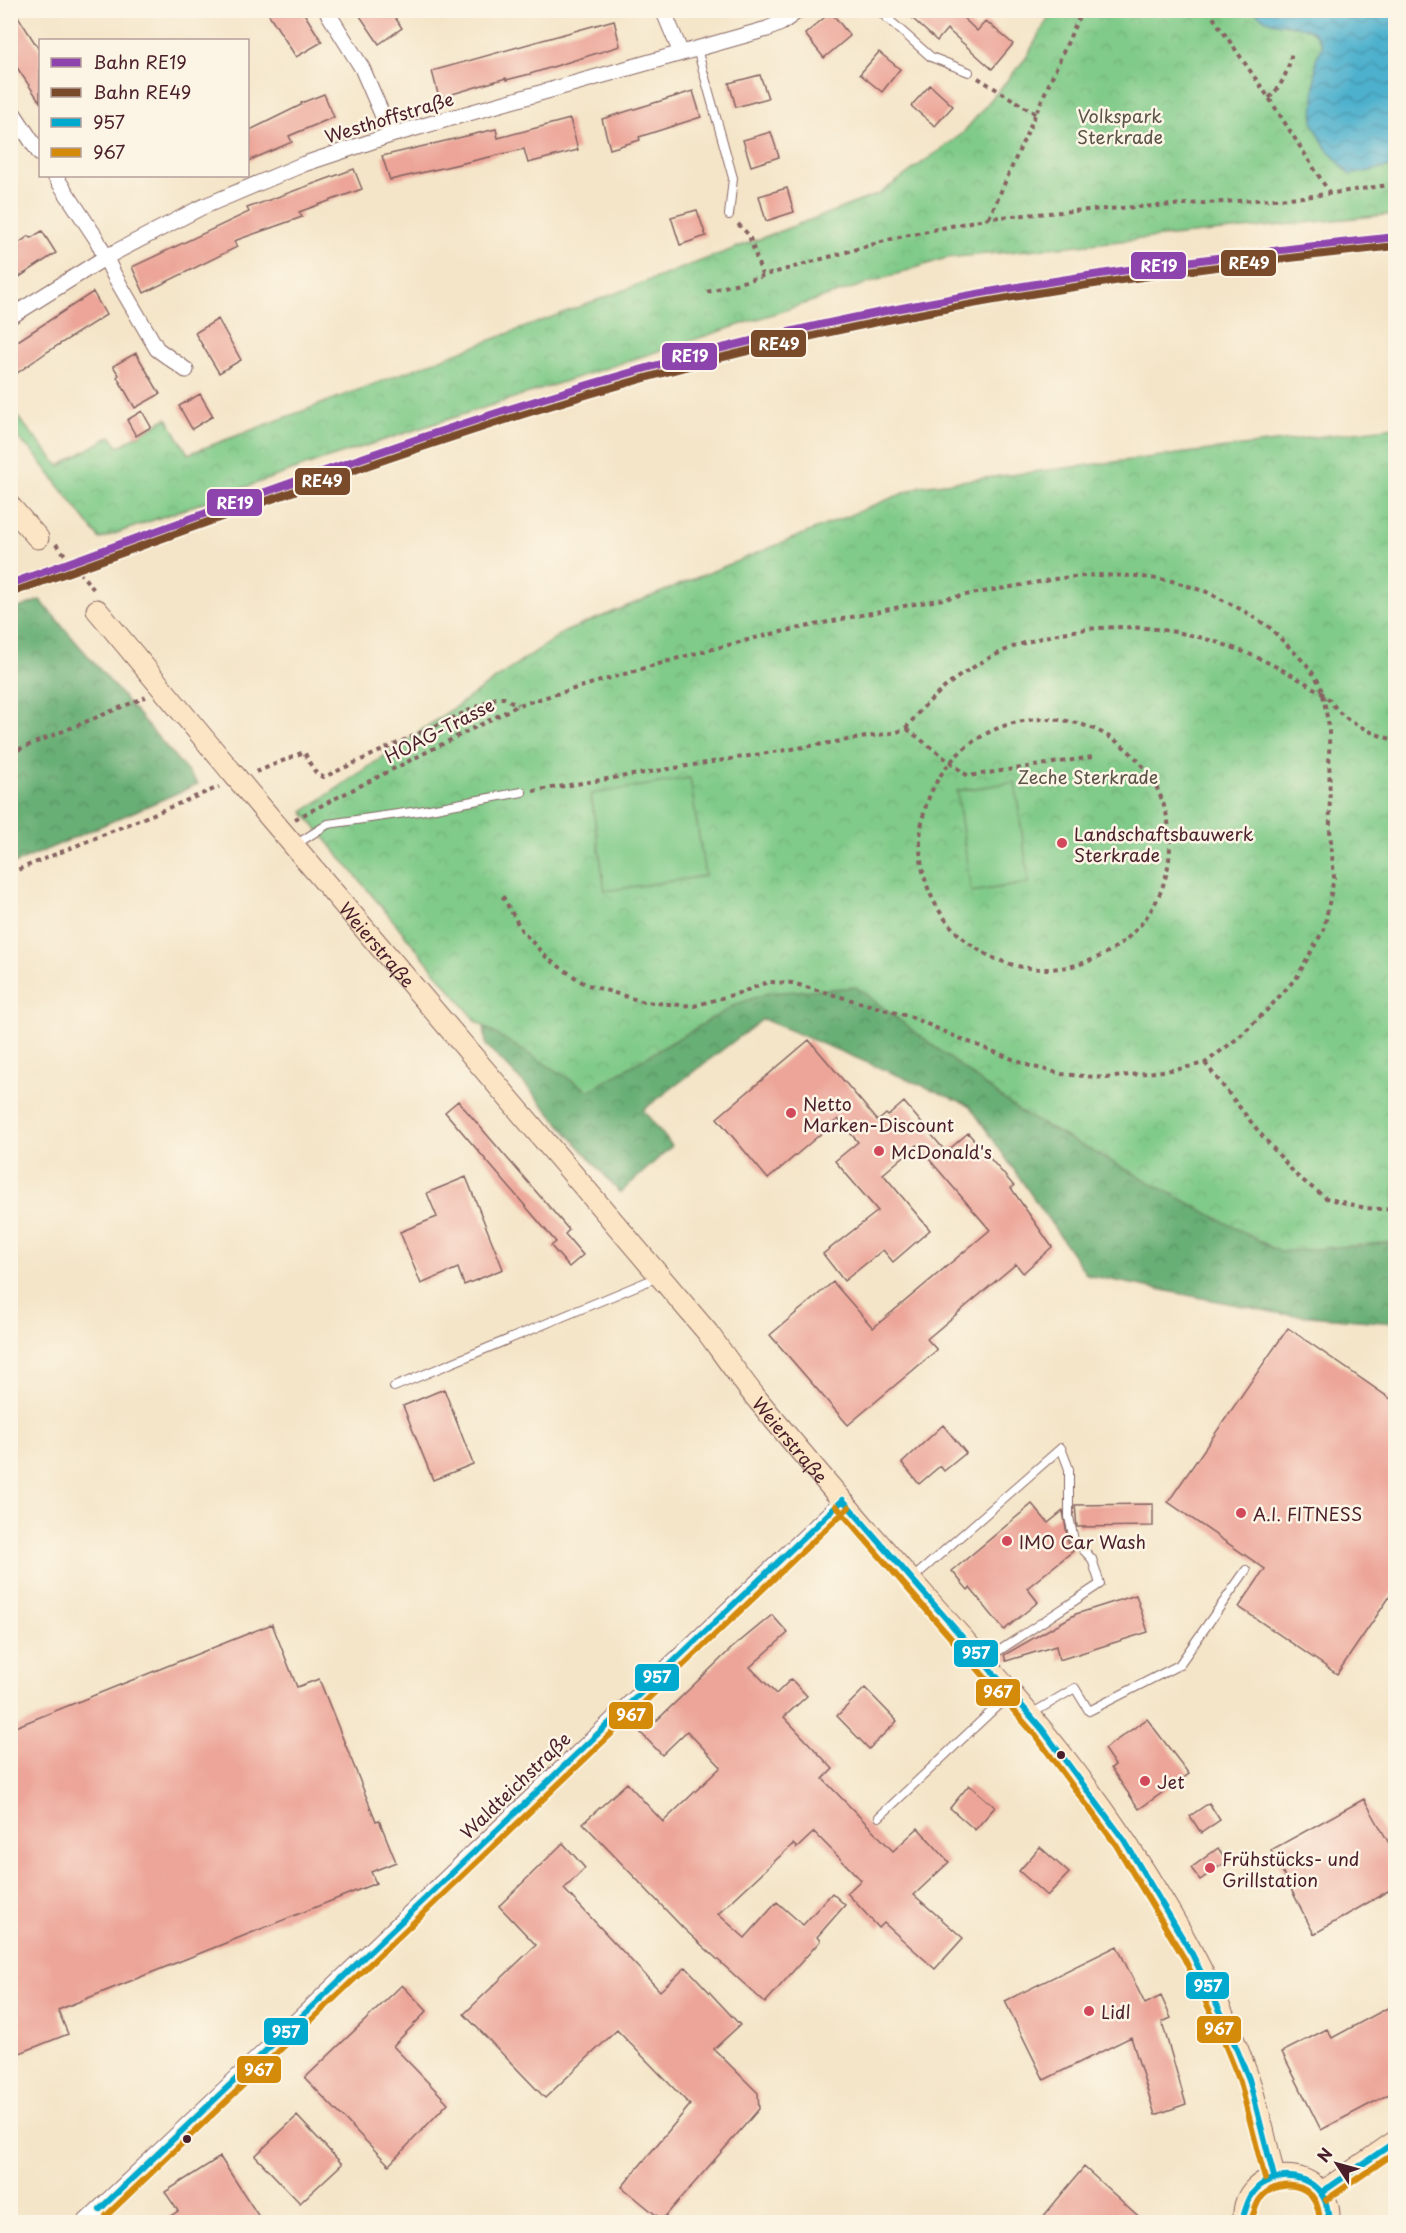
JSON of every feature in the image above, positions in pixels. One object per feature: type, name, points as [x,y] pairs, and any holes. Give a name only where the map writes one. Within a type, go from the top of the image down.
[{"type":"main road","points":[[10,506],[44,538]]},
{"type":"main road","name":"Weierstraße","points":[[98,602],[164,690],[293,846],[708,1333],[756,1397],[843,1500],[1061,1753],[1124,1840],[1192,1954],[1230,2031],[1249,2079],[1274,2177]]},
{"type":"main road","points":[[1321,2193],[1395,2141]]},
{"type":"main road","points":[[1244,2223],[1245,2211],[1252,2194],[1263,2183],[1274,2177],[1287,2175],[1300,2178],[1321,2193],[1327,2205],[1329,2223]]},
{"type":"street","points":[[326,10],[362,68],[391,135]]},
{"type":"street","points":[[663,10],[681,53]]},
{"type":"street","name":"Westhoffstraße","points":[[10,317],[106,257],[200,208],[304,164],[391,135],[767,29],[799,10]]},
{"type":"street","points":[[10,108],[39,152]]},
{"type":"street","points":[[56,177],[106,257],[157,349],[186,370]]},
{"type":"street","name":"Waldteichstraße","points":[[85,2223],[843,1500]]},
{"type":"street","points":[[99,2209],[108,2223]]},
{"type":"lane","points":[[878,10],[931,57],[969,72]]},
{"type":"lane","points":[[697,49],[734,178],[729,214]]},
{"type":"lane","points":[[293,846],[328,824],[522,792]]},
{"type":"lane","points":[[394,1387],[660,1277]]},
{"type":"lane","points":[[912,1580],[1061,1449],[1069,1469],[1069,1517],[1074,1540],[1092,1559],[1100,1584],[984,1661]]},
{"type":"lane","points":[[1030,1715],[1075,1688],[1089,1711],[1179,1665],[1246,1570]]},
{"type":"lane","points":[[879,1817],[1011,1693]]},
{"type":"path","points":[[989,218],[1082,10]]},
{"type":"path","points":[[1208,10],[1269,98],[1329,193]]},
{"type":"path","points":[[1269,98],[1275,94],[1290,65],[1292,52]]},
{"type":"path","points":[[969,72],[1036,114]]},
{"type":"path","points":[[707,292],[762,274],[895,238],[989,218],[1305,197],[1395,184]]},
{"type":"path","points":[[729,214],[749,235],[762,274]]},
{"type":"path","points":[[44,538],[98,602]]},
{"type":"path","points":[[502,895],[522,931],[549,959],[585,984],[644,1002],[694,1006],[768,982],[792,983],[911,1017],[1030,1066],[1062,1074],[1106,1078],[1179,1069],[1205,1063],[1238,1038],[1297,977],[1324,928],[1334,878],[1330,830],[1329,729],[1323,694],[1313,673],[1292,647],[1244,610],[1207,592],[1172,581],[1136,576],[1096,575],[1016,585],[767,635],[682,657],[519,705]]},
{"type":"path","points":[[522,792],[884,735],[908,729],[919,712],[944,688],[973,667],[1010,649],[1049,635],[1085,628],[1158,629],[1201,637],[1259,658],[1323,694],[1340,712],[1360,726],[1385,738],[1395,740]]},
{"type":"path","points":[[10,753],[164,690]]},
{"type":"path","name":"HOAG-Trasse","points":[[236,776],[304,752],[315,772],[324,777],[496,698],[504,698],[519,705]]},
{"type":"path","name":"HOAG-Trasse","points":[[278,827],[519,705]]},
{"type":"path","points":[[1034,718],[1065,718],[1099,729],[1125,746],[1149,773],[1163,810],[1169,842],[1167,876],[1156,907],[1142,928],[1114,952],[1091,965],[1062,970],[1023,968],[985,952],[958,934],[932,904],[920,863],[920,830],[930,792],[951,762],[980,738],[1006,725],[1034,718]]},
{"type":"path","points":[[908,729],[968,776],[1092,758]]},
{"type":"path","points":[[10,873],[236,776]]},
{"type":"path","points":[[1205,1063],[1297,1176],[1326,1198],[1365,1208],[1395,1210]]},
{"type":"green space","name":"Volkspark Sterkrade","points":[[1052,11],[1395,11],[1395,214],[946,258],[319,461],[100,539],[33,452],[11,432],[10,408],[59,466],[111,436],[118,447],[167,418],[188,454],[879,194],[962,134],[1026,58]]},
{"type":"green space","name":"Zeche Sterkrade","points":[[1395,427],[1395,1242],[1280,1252],[1023,1114],[856,987],[768,993],[737,1004],[589,1091],[478,1023],[303,812],[564,632],[921,486]]},
{"type":"green space","points":[[40,600],[198,784],[11,865],[11,611]]},
{"type":"green space","points":[[690,778],[705,876],[605,891],[591,794]]},
{"type":"green space","points":[[1015,782],[1029,883],[971,892],[957,791]]},
{"type":"green space","points":[[615,982],[1395,988],[1395,1323],[1283,1314],[1087,1275],[969,1105],[763,1019],[643,1110],[672,1146],[620,1193],[529,1089],[486,1045],[484,1026]]},
{"type":"water","points":[[1253,11],[1395,11],[1395,166],[1350,175],[1326,148],[1313,123],[1316,59],[1322,46],[1318,38],[1307,29],[1269,21]]},
{"type":"building","points":[[10,10],[14,10],[39,49],[39,100],[10,57]]},
{"type":"building","points":[[266,10],[302,10],[322,42],[296,57]]},
{"type":"building","points":[[356,10],[390,10],[402,28],[379,44]]},
{"type":"building","points":[[921,10],[955,10],[977,31],[986,21],[1013,44],[992,69],[947,29],[937,41],[913,19]]},
{"type":"building","points":[[831,12],[850,36],[824,58],[805,34]]},
{"type":"building","points":[[614,20],[620,46],[530,74],[506,80],[506,78],[439,98],[432,71]]},
{"type":"building","points":[[879,52],[900,69],[882,92],[860,74]]},
{"type":"building","points":[[760,75],[768,98],[736,107],[729,83]]},
{"type":"building","points":[[930,85],[953,106],[935,126],[911,106]]},
{"type":"building","points":[[693,91],[701,117],[610,149],[602,119]]},
{"type":"building","points":[[324,94],[334,117],[289,136],[292,142],[249,161],[249,131],[301,103]]},
{"type":"building","points":[[570,119],[578,150],[528,163],[524,149],[390,180],[382,156],[496,129],[498,138]]},
{"type":"building","points":[[771,132],[779,157],[751,166],[743,140]]},
{"type":"building","points":[[354,169],[362,189],[299,212],[302,217],[234,241],[237,247],[144,293],[132,267],[249,212],[247,208]]},
{"type":"building","points":[[787,188],[794,212],[766,221],[759,196]]},
{"type":"building","points":[[697,210],[706,236],[680,245],[671,217]]},
{"type":"building","points":[[42,231],[56,253],[10,283],[10,249],[29,236],[31,238]]},
{"type":"building","points":[[93,292],[106,315],[10,378],[10,346]]},
{"type":"building","points":[[218,319],[241,360],[219,373],[195,333]]},
{"type":"building","points":[[136,353],[160,394],[135,408],[113,366]]},
{"type":"building","points":[[200,394],[213,416],[192,429],[179,406]]},
{"type":"building","points":[[142,411],[151,427],[136,436],[127,420]]},
{"type":"building","points":[[809,1040],[878,1121],[886,1114],[888,1116],[904,1102],[946,1152],[968,1133],[1014,1186],[1011,1188],[1052,1247],[1023,1273],[1016,1264],[927,1339],[937,1350],[848,1425],[770,1335],[833,1282],[873,1328],[990,1230],[917,1145],[883,1174],[930,1230],[893,1262],[883,1250],[844,1281],[823,1254],[878,1211],[835,1161],[858,1142],[838,1119],[768,1179],[717,1118]]},
{"type":"building","points":[[458,1101],[569,1230],[565,1234],[583,1255],[569,1267],[551,1246],[556,1242],[445,1112]]},
{"type":"building","points":[[466,1177],[503,1269],[464,1285],[458,1268],[421,1284],[400,1232],[437,1217],[427,1193]]},
{"type":"building","points":[[1288,1328],[1395,1402],[1395,1589],[1337,1674],[1239,1607],[1265,1569],[1168,1502]]},
{"type":"building","points":[[444,1389],[473,1464],[433,1480],[403,1406]]},
{"type":"building","points":[[943,1425],[966,1453],[944,1471],[940,1466],[919,1484],[902,1463]]},
{"type":"building","points":[[1032,1504],[1048,1523],[1063,1511],[1068,1541],[1073,1551],[1027,1588],[1038,1602],[1004,1630],[970,1588],[968,1590],[952,1571]]},
{"type":"building","points":[[1153,1504],[1153,1526],[1077,1527],[1075,1505]]},
{"type":"building","points":[[1136,1595],[1148,1632],[1059,1660],[1056,1646],[1006,1661],[1004,1655],[1076,1614]]},
{"type":"building","points":[[772,1615],[788,1633],[750,1667],[776,1694],[791,1679],[807,1696],[784,1717],[833,1769],[823,1779],[893,1851],[918,1828],[949,1862],[914,1895],[963,1938],[935,1969],[884,1923],[879,1928],[847,1893],[861,1880],[814,1832],[797,1848],[793,1844],[718,1914],[745,1938],[777,1902],[803,1925],[832,1893],[845,1905],[817,1937],[820,1941],[765,2003],[683,1928],[583,1823],[627,1783],[663,1822],[721,1767],[687,1731],[662,1755],[640,1732],[651,1721],[653,1724],[732,1648]]},
{"type":"building","points":[[272,1624],[297,1687],[319,1679],[376,1821],[379,1820],[396,1862],[371,1872],[376,1883],[58,2010],[68,2034],[10,2057],[10,1729]]},
{"type":"building","points":[[865,1688],[897,1721],[869,1749],[837,1716]]},
{"type":"building","points":[[1147,1719],[1189,1774],[1139,1809],[1111,1768],[1115,1765],[1104,1749]]},
{"type":"building","points":[[969,1785],[995,1807],[975,1830],[950,1808]]},
{"type":"building","points":[[1364,1799],[1395,1854],[1395,1887],[1314,1934],[1271,1850]]},
{"type":"building","points":[[1209,1803],[1220,1820],[1201,1833],[1190,1816]]},
{"type":"building","points":[[563,1843],[585,1868],[564,1889],[660,1991],[686,1967],[740,2025],[714,2049],[758,2093],[759,2109],[662,2220],[622,2187],[690,2105],[617,2030],[545,2098],[464,2014],[536,1945],[499,1906]]},
{"type":"building","points":[[1040,1847],[1069,1873],[1047,1896],[1019,1871]]},
{"type":"building","points":[[1218,1848],[1227,1861],[1200,1880],[1191,1868]]},
{"type":"building","name":"Lidl","points":[[1117,1946],[1145,2004],[1161,1996],[1171,2018],[1162,2022],[1186,2104],[1155,2115],[1131,2037],[1044,2080],[1005,2001]]},
{"type":"building","points":[[402,1985],[427,2011],[393,2046],[448,2103],[389,2165],[305,2078]]},
{"type":"building","points":[[1395,2004],[1395,2091],[1321,2130],[1282,2052],[1327,2029],[1332,2038]]},
{"type":"building","points":[[297,2116],[342,2164],[300,2203],[255,2156]]},
{"type":"building","points":[[220,2157],[263,2223],[160,2223],[178,2211],[165,2192]]},
{"type":"building","points":[[1084,2167],[1146,2223],[1038,2223]]},
{"type":"rail line","name":"RE19","points":[[10,584],[257,495],[505,410],[672,361],[761,338],[941,300],[1031,285],[1213,258],[1396,237]]},
{"type":"rail line","name":"RE49","points":[[13,592],[424,446],[590,394],[763,347],[942,309],[1032,294],[1214,267],[1396,246]]},
{"type":"transit line","name":"957","points":[[843,1500],[1042,1729],[1124,1840],[1192,1954],[1226,2023],[1249,2079],[1274,2177]]},
{"type":"transit line","name":"957","points":[[100,2209],[843,1500]]},
{"type":"transit line","name":"967","points":[[836,1506],[1035,1735],[1116,1845],[1184,1958],[1218,2027],[1240,2082],[1265,2179]]},
{"type":"transit line","name":"967","points":[[106,2216],[849,1507]]},
{"type":"transit line","name":"957","points":[[1321,2193],[1396,2141]]},
{"type":"transit line","name":"967","points":[[1326,2200],[1396,2152]]},
{"type":"transit line","name":"957","points":[[1244,2214],[1257,2188],[1274,2179],[1293,2177],[1312,2184],[1322,2194],[1328,2210],[1329,2222]]},
{"type":"transit line","name":"967","points":[[1252,2217],[1265,2194],[1278,2187],[1292,2186],[1299,2187],[1311,2195],[1317,2205],[1320,2222]]},
{"type":"place","name":"Landschaftsbauwerk Sterkrade","points":[[1062,843]]},
{"type":"place","name":"Netto Marken-Discount","points":[[791,1113]]},
{"type":"place","name":"McDonald's","points":[[879,1151]]},
{"type":"place","name":"A.I. FITNESS","points":[[1241,1513]]},
{"type":"place","name":"IMO Car Wash","points":[[1007,1541]]},
{"type":"place","name":"Jet","points":[[1145,1781]]},
{"type":"place","name":"Frühstücks- und Grillstation","points":[[1210,1868]]},
{"type":"place","name":"Lidl","points":[[1089,2011]]}]
